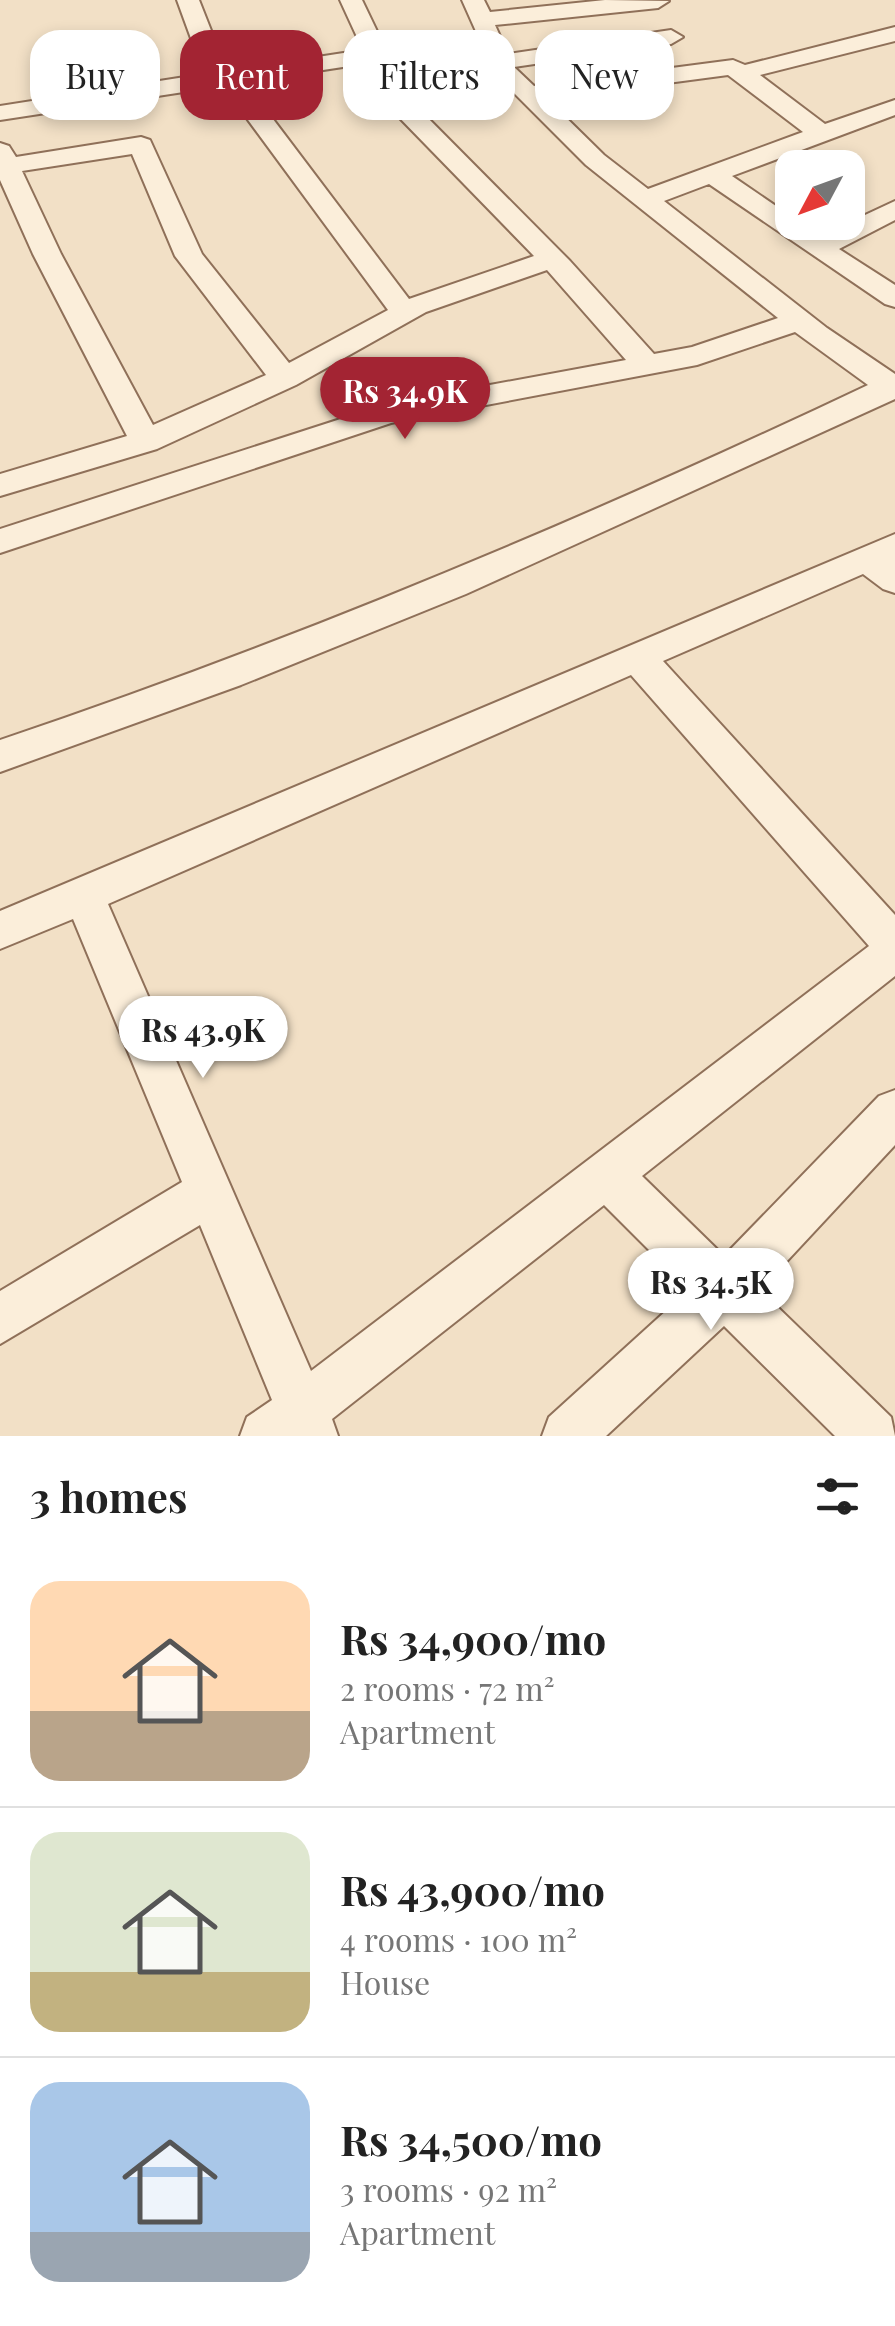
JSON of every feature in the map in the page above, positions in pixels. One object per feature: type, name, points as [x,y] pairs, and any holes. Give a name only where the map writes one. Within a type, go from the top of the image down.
[{"type":"street","points":[[188,0],[202,30]]},
{"type":"street","points":[[350,0],[364,30]]},
{"type":"street","points":[[478,10],[658,1]]},
{"type":"street","points":[[741,73],[895,34]]},
{"type":"street","points":[[529,94],[733,68],[822,134]]},
{"type":"street","points":[[515,79],[595,160],[798,321],[894,387]]},
{"type":"street","points":[[0,112],[180,85]]},
{"type":"street","points":[[644,199],[895,107]]},
{"type":"street","points":[[256,120],[405,313]]},
{"type":"street","points":[[416,120],[552,260],[648,366]]},
{"type":"street","points":[[146,441],[48,254],[3,158],[141,144],[189,256],[286,378]]},
{"type":"street","points":[[712,174],[894,296]]},
{"type":"street","points":[[820,248],[895,209]]},
{"type":"street","points":[[0,486],[146,441],[286,378],[405,313],[552,260]]},
{"type":"street","points":[[0,541],[387,414],[697,356],[798,321]]},
{"type":"street","points":[[0,756],[128,714],[471,577],[894,387]]},
{"type":"street","points":[[0,930],[637,657],[886,562]]},
{"type":"street","points":[[84,895],[210,1192],[293,1427],[606,1174],[895,948],[637,657]]},
{"type":"street","points":[[568,1436],[725,1290],[895,1112]]},
{"type":"street","points":[[606,1174],[872,1436]]},
{"type":"street","points":[[0,1319],[210,1192]]}]
